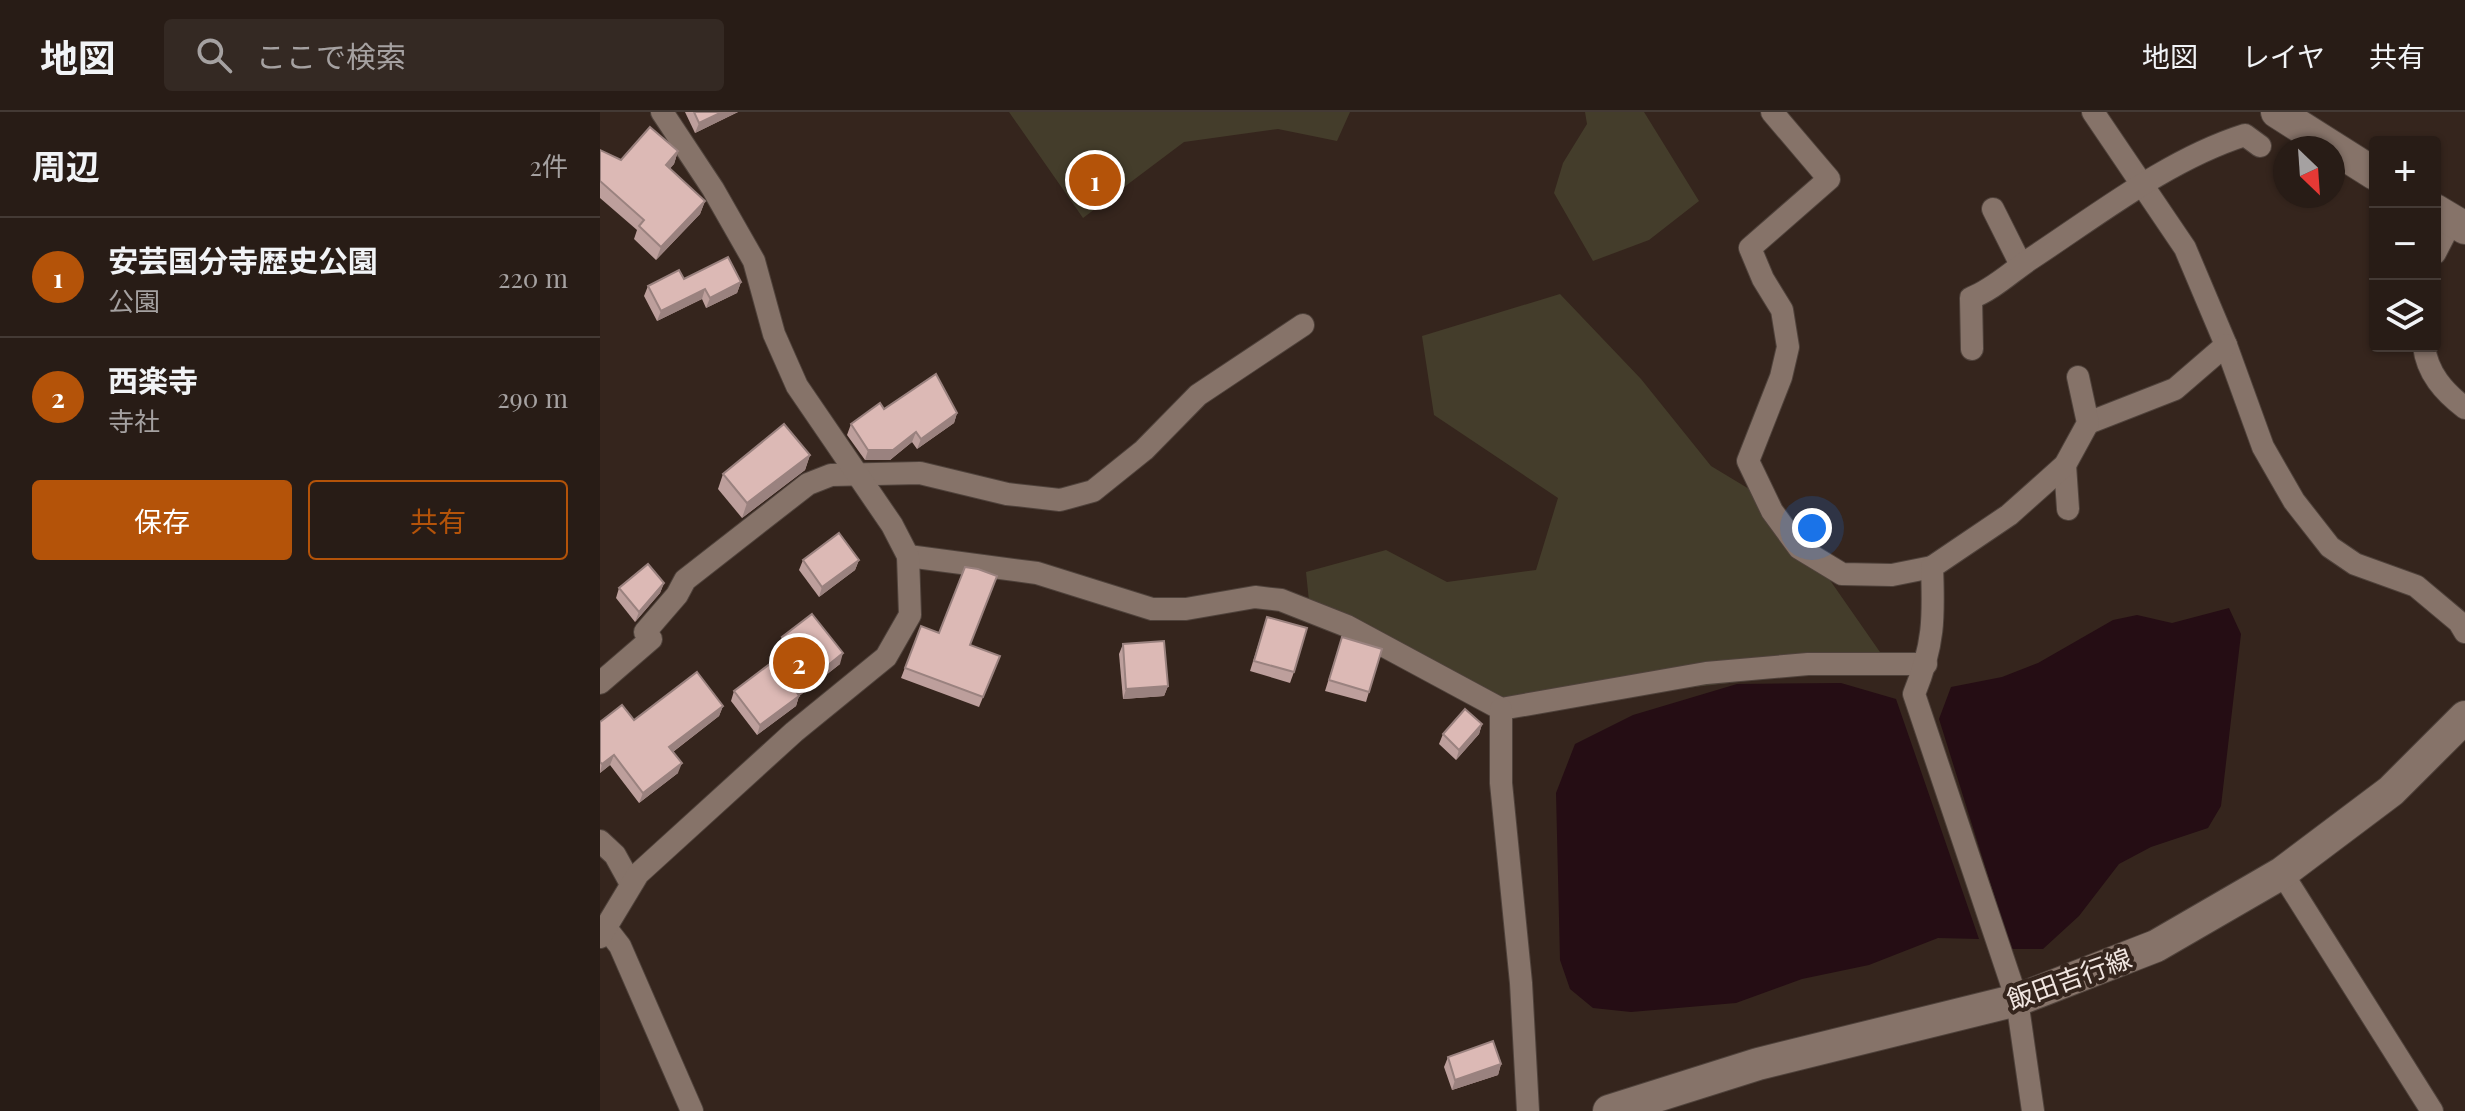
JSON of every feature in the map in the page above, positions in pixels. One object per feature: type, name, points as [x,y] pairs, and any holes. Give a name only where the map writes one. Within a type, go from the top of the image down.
[{"type":"main road","points":[[2289,115],[2369,170]]},
{"type":"main road","name":"飯田吉行線","points":[[1609,1111],[1758,1064],[2017,1000],[2156,946],[2282,873],[2391,791],[2465,717]]},
{"type":"street","points":[[662,112],[713,189],[754,261],[774,334],[797,386],[892,525],[908,556],[910,615],[886,657],[794,732],[638,874],[603,933],[620,946],[692,1111]]},
{"type":"street","points":[[1772,112],[1829,179],[1750,248],[1763,279],[1782,310],[1788,347],[1781,377],[1748,461],[1772,511],[1799,548],[1842,574],[1892,575],[1932,567],[2009,515],[2065,465],[2088,423],[2175,389],[2226,345]]},
{"type":"street","points":[[2093,112],[2185,248],[2226,345],[2263,447],[2294,501],[2330,547],[2355,564],[2416,586],[2459,622],[2465,632]]},
{"type":"street","points":[[1972,349],[1971,298],[1988,291],[2021,265],[2142,186],[2216,144],[2245,135],[2260,146]]},
{"type":"street","points":[[1993,209],[2021,265]]},
{"type":"street","points":[[2441,241],[2451,220]]},
{"type":"street","points":[[600,683],[651,639],[645,632],[677,595],[685,580],[808,484],[831,475],[920,473],[1007,494],[1060,500],[1093,491],[1144,450],[1198,395],[1303,325]]},
{"type":"street","points":[[2425,352],[2436,382],[2465,408]]},
{"type":"street","points":[[2078,377],[2088,423]]},
{"type":"street","points":[[2065,465],[2068,509]]},
{"type":"street","points":[[908,556],[1037,573],[1152,609],[1186,609],[1255,597],[1281,600],[1347,626],[1501,709],[1706,673],[1808,664],[1926,664]]},
{"type":"street","points":[[1932,567],[1934,621],[1926,664],[1914,694],[2017,1000],[2033,1111]]},
{"type":"street","points":[[1501,709],[1501,783],[1521,983],[1528,1111]]},
{"type":"street","points":[[600,841],[615,855],[631,884]]},
{"type":"street","points":[[2282,873],[2432,1111]]},
{"type":"shaded area","points":[[1009,112],[1350,112],[1337,141],[1278,129],[1184,142],[1083,218]]},
{"type":"shaded area","points":[[1585,112],[1644,112],[1699,201],[1649,240],[1593,261],[1554,193],[1563,163],[1587,124]]},
{"type":"shaded area","points":[[1560,294],[1641,379],[1711,466],[1779,507],[1889,665],[1501,709],[1310,611],[1306,572],[1386,550],[1447,582],[1536,570],[1558,498],[1434,415],[1422,336]]},
{"type":"shaded area","points":[[2229,608],[2241,634],[2221,806],[2208,828],[2151,847],[2119,864],[2079,916],[2043,949],[2011,949],[1939,719],[1951,687],[2002,677],[2038,663],[2113,620],[2137,615],[2172,623]]},
{"type":"shaded area","points":[[1841,683],[1896,699],[1979,939],[1938,938],[1869,965],[1802,979],[1736,1003],[1631,1012],[1593,1008],[1570,989],[1560,960],[1556,793],[1575,744],[1633,715],[1737,684]]},
{"type":"building","points":[[694,112],[722,112],[699,123]]},
{"type":"building","points":[[650,127],[678,151],[666,165],[705,201],[661,247],[639,226],[644,220],[600,181],[600,150],[621,160]]},
{"type":"building","points":[[728,257],[741,282],[710,298],[705,289],[661,311],[648,286],[679,270],[684,279]]},
{"type":"building","points":[[936,374],[957,413],[921,439],[916,432],[893,450],[868,450],[851,424],[880,403],[884,409]]},
{"type":"building","points":[[784,424],[810,455],[747,503],[723,474]]},
{"type":"building","points":[[839,533],[859,560],[822,587],[803,560]]},
{"type":"building","points":[[648,564],[664,583],[639,612],[619,588]]},
{"type":"building","points":[[965,567],[997,576],[970,645],[1000,656],[983,697],[905,668],[921,626],[939,633]]},
{"type":"building","points":[[812,614],[843,653],[796,691],[799,696],[760,725],[734,691],[791,648],[782,637]]},
{"type":"building","points":[[1267,617],[1307,628],[1294,672],[1254,661]]},
{"type":"building","points":[[1342,637],[1382,649],[1369,692],[1329,680]]},
{"type":"building","points":[[1164,641],[1168,686],[1126,689],[1123,644]]},
{"type":"building","points":[[697,672],[723,706],[669,747],[682,763],[643,793],[614,755],[602,764],[600,762],[600,722],[622,705],[634,720]]},
{"type":"building","points":[[1465,709],[1482,724],[1459,750],[1443,734]]},
{"type":"building","points":[[1493,1041],[1501,1064],[1455,1080],[1448,1057]]},
{"type":"place","name":"安芸国分寺歴史公園","points":[[1095,180]]},
{"type":"place","name":"西楽寺","points":[[799,663]]}]
